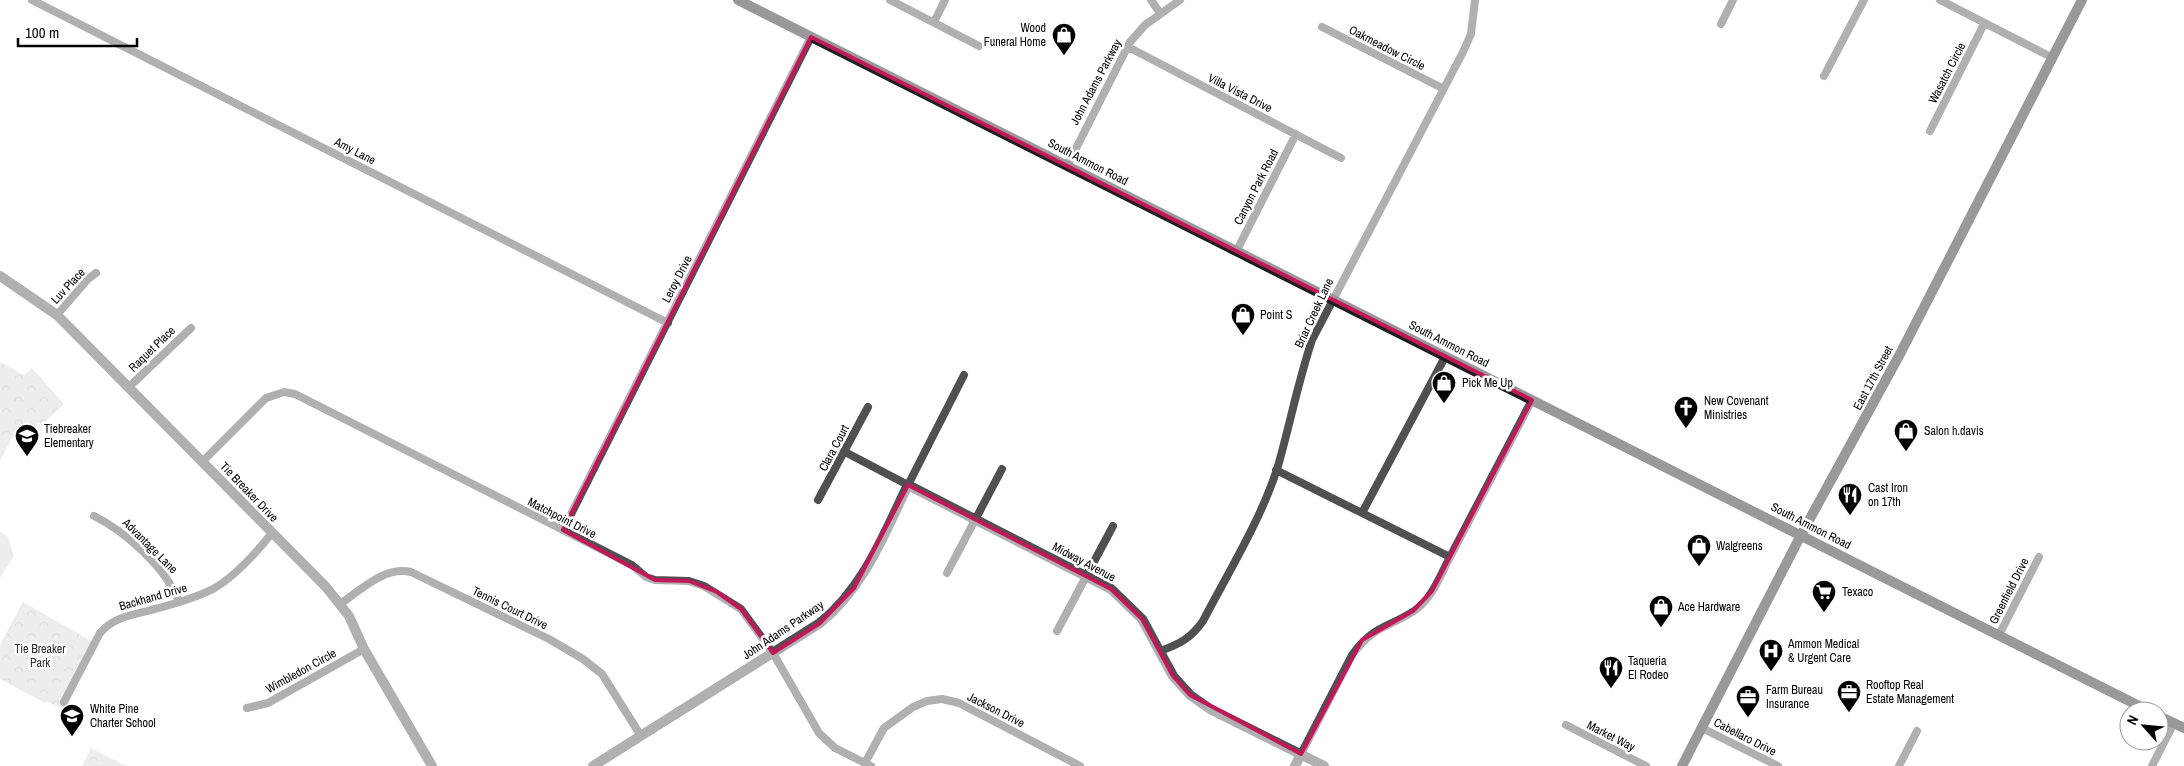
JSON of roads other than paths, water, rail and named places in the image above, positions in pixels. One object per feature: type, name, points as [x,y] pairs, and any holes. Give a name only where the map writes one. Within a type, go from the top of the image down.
[{"type":"main road","name":"South Ammon Road","points":[[738,0],[2130,701]]},
{"type":"main road","name":"East 17th Street","points":[[1682,766],[1801,535],[1900,354],[2082,0]]},
{"type":"main road","points":[[2169,721],[2184,728]]},
{"type":"street","name":"Amy Lane","points":[[32,0],[668,323]]},
{"type":"street","points":[[890,0],[979,46]]},
{"type":"street","points":[[934,22],[945,0]]},
{"type":"street","points":[[1151,0],[1160,13]]},
{"type":"street","name":"John Adams Parkway","points":[[1067,166],[1128,48],[1138,33],[1160,13],[1180,0]]},
{"type":"street","name":"Briar Creek Lane","points":[[1160,651],[1182,644],[1192,636],[1203,621],[1264,502],[1276,470],[1298,384],[1312,340],[1470,34],[1475,0]]},
{"type":"street","points":[[1721,24],[1733,0]]},
{"type":"street","points":[[1824,76],[1864,0]]},
{"type":"street","points":[[1940,0],[2051,58]]},
{"type":"street","name":"Wasatch Circle","points":[[1930,132],[1984,24]]},
{"type":"street","name":"Oakmeadow Circle","points":[[1322,27],[1442,88]]},
{"type":"street","name":"Leroy Drive","points":[[563,530],[811,37]]},
{"type":"street","name":"Villa Vista Drive","points":[[1128,48],[1341,158]]},
{"type":"street","name":"Canyon Park Road","points":[[1237,250],[1296,134]]},
{"type":"street","name":"Luv Place","points":[[57,315],[88,279],[96,273]]},
{"type":"street","name":"Tie Breaker Drive","points":[[0,276],[57,315],[203,461],[340,604],[349,616],[364,649],[432,766]]},
{"type":"street","name":"Raquet Place","points":[[129,387],[191,328]]},
{"type":"street","points":[[1362,513],[1445,357]]},
{"type":"street","name":"John Adams Parkway","points":[[593,766],[820,623],[836,610],[854,588],[867,567],[964,375]]},
{"type":"street","name":"Matchpoint Drive","points":[[203,461],[266,398],[284,392],[295,394],[632,565],[646,577],[655,580],[689,580],[717,592],[741,609],[773,653],[819,733],[835,748],[868,764]]},
{"type":"street","points":[[1295,766],[1352,655],[1362,640],[1376,630],[1413,611],[1423,603],[1432,591],[1532,400]]},
{"type":"street","name":"Clara Court","points":[[818,500],[868,407]]},
{"type":"street","name":"Midway Avenue","points":[[845,452],[1111,589],[1128,603],[1142,619],[1173,676],[1190,695],[1210,709],[1324,766]]},
{"type":"street","points":[[947,572],[1002,469]]},
{"type":"street","points":[[1276,470],[1450,557]]},
{"type":"street","name":"Advantage Lane","points":[[94,516],[113,525],[164,574],[174,589],[179,602]]},
{"type":"street","points":[[1057,631],[1113,526]]},
{"type":"street","name":"Backhand Drive","points":[[64,702],[100,633],[108,624],[123,616],[179,602],[213,589],[228,580],[272,533]]},
{"type":"street","name":"Greenfield Drive","points":[[1999,635],[2039,557]]},
{"type":"street","name":"Tennis Court Drive","points":[[340,604],[384,575],[402,570],[411,572],[548,639],[583,659],[602,674],[641,736]]},
{"type":"street","name":"Wimbledon Circle","points":[[247,708],[268,703],[364,649]]},
{"type":"street","name":"Jackson Drive","points":[[868,764],[884,728],[913,706],[942,699],[958,703],[1080,766]]},
{"type":"street","points":[[2152,766],[2174,723]]},
{"type":"street","name":"Market Way","points":[[1566,725],[1646,766]]},
{"type":"street","name":"Cabellaro Drive","points":[[1702,728],[1778,766]]},
{"type":"street","points":[[1899,766],[1917,731]]},
{"type":"place","name":"Wood Funeral Home","points":[[1064,56]]},
{"type":"place","name":"Point S","points":[[1243,336]]},
{"type":"place","name":"Pick Me Up","points":[[1444,404]]},
{"type":"place","name":"New Covenant Ministries","points":[[1686,429]]},
{"type":"place","name":"Salon h.davis","points":[[1906,452]]},
{"type":"place","name":"Tiebreaker Elementary","points":[[27,457]]},
{"type":"place","name":"Cast Iron on 17th","points":[[1850,516]]},
{"type":"place","name":"Walgreens","points":[[1699,567]]},
{"type":"place","name":"Texaco","points":[[1824,613]]},
{"type":"place","name":"Ace Hardware","points":[[1661,628]]},
{"type":"place","name":"Ammon Medical & Urgent Care","points":[[1771,672]]},
{"type":"place","name":"Taqueria El Rodeo","points":[[1611,689]]},
{"type":"place","name":"Rooftop Real Estate Management","points":[[1849,713]]},
{"type":"place","name":"Farm Bureau Insurance","points":[[1748,718]]},
{"type":"place","name":"White Pine Charter School","points":[[72,737]]},
{"type":"park label","name":"Tie Breaker Park","points":[[40,656]]}]
